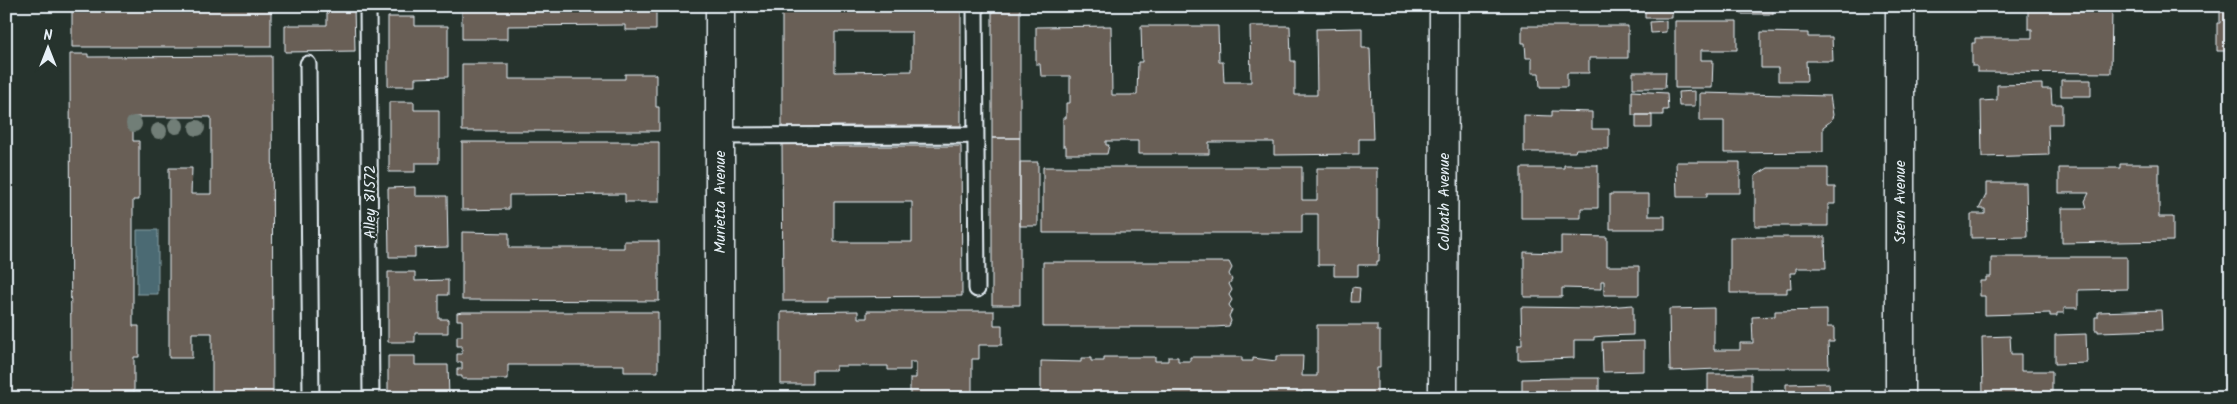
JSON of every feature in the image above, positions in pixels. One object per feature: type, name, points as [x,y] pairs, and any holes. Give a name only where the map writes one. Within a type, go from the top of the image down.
[{"type":"street","name":"Murietta Avenue","points":[[720,6],[720,398]]},
{"type":"street","name":"Colbath Avenue","points":[[1443,398],[1444,6]]},
{"type":"street","name":"Stern Avenue","points":[[1900,6],[1900,398]]},
{"type":"lane","name":"Alley 81572","points":[[368,6],[371,398]]},
{"type":"lane","points":[[975,6],[977,288]]},
{"type":"lane","points":[[308,64],[311,398]]},
{"type":"lane","points":[[720,136],[976,135]]},
{"type":"water","points":[[137,230],[158,230],[158,294],[137,294]]},
{"type":"building","points":[[72,6],[271,6],[271,47],[72,47]]},
{"type":"building","points":[[327,6],[354,6],[355,51],[285,52],[285,25],[327,25]]},
{"type":"building","points":[[462,6],[656,6],[656,30],[625,30],[625,25],[508,26],[508,39],[462,39]]},
{"type":"building","points":[[782,6],[961,6],[961,126],[829,126],[829,132],[782,132]],"holes":[[[835,32],[912,32],[912,71],[835,72]]]},
{"type":"building","points":[[992,6],[1020,6],[1020,138],[992,138]]},
{"type":"building","points":[[1144,6],[1221,6],[1221,10],[1144,12]]},
{"type":"building","points":[[1645,6],[1672,6],[1672,18],[1645,18]]},
{"type":"building","points":[[1739,6],[1773,6],[1773,14],[1742,14],[1742,8]]},
{"type":"building","points":[[2028,6],[2112,6],[2111,73],[1977,72],[1977,66],[1972,66],[1972,43],[1975,43],[1975,38],[2032,38],[2032,29],[2028,29]]},
{"type":"building","points":[[2220,6],[2231,6],[2231,58],[2229,51],[2217,51],[2217,23],[2220,23]]},
{"type":"building","points":[[388,17],[415,17],[415,26],[448,26],[448,77],[415,78],[415,86],[388,86]]},
{"type":"building","points":[[1666,21],[1666,32],[1651,33],[1650,22]]},
{"type":"building","points":[[1675,21],[1737,21],[1737,50],[1701,50],[1701,60],[1713,60],[1712,88],[1675,88]]},
{"type":"building","points":[[1111,26],[1112,95],[1137,95],[1138,62],[1142,62],[1141,26],[1218,26],[1219,62],[1223,62],[1224,82],[1251,82],[1250,26],[1290,26],[1291,61],[1295,61],[1295,95],[1317,95],[1316,29],[1362,28],[1362,48],[1370,48],[1373,139],[1359,139],[1359,154],[1274,155],[1274,142],[1209,142],[1209,154],[1138,154],[1138,141],[1106,141],[1106,145],[1109,145],[1107,154],[1066,154],[1066,146],[1063,146],[1063,118],[1066,118],[1066,103],[1070,103],[1070,76],[1041,76],[1040,64],[1036,64],[1036,27]]},
{"type":"building","points":[[1522,26],[1628,26],[1628,58],[1589,58],[1589,73],[1567,73],[1567,87],[1540,87],[1539,73],[1532,73],[1532,58],[1526,58],[1525,43],[1522,43]]},
{"type":"building","points":[[1761,32],[1808,33],[1808,37],[1832,37],[1833,61],[1806,61],[1807,81],[1778,81],[1778,68],[1761,68]]},
{"type":"building","points":[[70,54],[88,54],[88,57],[272,56],[273,398],[212,398],[212,333],[192,333],[192,358],[169,358],[169,168],[192,168],[191,194],[211,194],[211,117],[133,117],[133,141],[139,141],[139,200],[133,200],[133,326],[139,326],[139,357],[134,357],[134,398],[71,398]]},
{"type":"building","points":[[462,64],[509,64],[509,79],[625,79],[625,74],[656,74],[656,107],[659,107],[659,131],[462,131]]},
{"type":"building","points":[[1633,72],[1666,72],[1665,88],[1633,88]]},
{"type":"building","points":[[2061,80],[2091,80],[2091,96],[2061,96]]},
{"type":"building","points":[[2042,84],[2042,89],[2051,89],[2052,104],[2062,104],[2062,124],[2048,124],[2049,155],[1982,157],[1981,101],[1997,100],[1997,85]]},
{"type":"building","points":[[1632,91],[1667,93],[1668,110],[1663,110],[1663,115],[1632,115]]},
{"type":"building","points":[[1695,91],[1695,106],[1679,106],[1678,92]]},
{"type":"building","points":[[1700,93],[1830,96],[1833,115],[1831,121],[1823,127],[1823,152],[1724,153],[1724,121],[1700,121]]},
{"type":"building","points":[[389,102],[414,102],[414,110],[439,110],[439,163],[415,163],[415,172],[389,172]]},
{"type":"building","points":[[1552,111],[1592,112],[1592,129],[1609,129],[1609,149],[1576,149],[1575,152],[1524,152],[1524,115],[1552,116]]},
{"type":"building","points":[[1636,115],[1652,115],[1652,128],[1636,128]]},
{"type":"building","points":[[992,138],[1020,138],[1020,305],[992,305]]},
{"type":"building","points":[[462,142],[659,142],[659,202],[625,202],[625,194],[509,195],[509,209],[462,210]]},
{"type":"building","points":[[782,142],[829,142],[829,146],[961,146],[962,296],[829,297],[829,301],[783,301]],"holes":[[[834,202],[912,202],[912,242],[834,242]]]},
{"type":"building","points":[[1020,162],[1038,162],[1038,226],[1020,226]]},
{"type":"building","points":[[1676,162],[1740,162],[1740,193],[1707,193],[1707,197],[1677,197]]},
{"type":"building","points":[[2120,164],[2159,164],[2159,217],[2173,217],[2173,241],[2062,243],[2062,208],[2087,208],[2085,201],[2089,193],[2059,193],[2059,168],[2120,168]]},
{"type":"building","points":[[1564,165],[1598,165],[1598,208],[1581,208],[1581,218],[1521,218],[1521,168],[1564,168]]},
{"type":"building","points":[[1043,167],[1302,167],[1302,200],[1317,200],[1317,168],[1377,168],[1377,219],[1380,219],[1379,261],[1377,261],[1377,265],[1358,265],[1358,276],[1334,276],[1334,265],[1318,265],[1318,214],[1302,214],[1302,233],[1043,233]]},
{"type":"building","points":[[1768,168],[1828,168],[1828,187],[1835,187],[1835,204],[1828,204],[1828,226],[1755,226],[1755,176]]},
{"type":"building","points":[[1986,183],[2026,183],[2027,237],[1971,238],[1971,214],[1985,214],[1985,209],[1979,209],[1986,195]]},
{"type":"building","points":[[415,187],[415,196],[447,196],[448,247],[415,248],[415,257],[389,257],[388,188]]},
{"type":"building","points":[[1610,194],[1649,194],[1649,216],[1665,216],[1665,229],[1610,229]]},
{"type":"building","points":[[462,232],[509,233],[509,248],[624,248],[624,241],[659,241],[659,301],[462,300]]},
{"type":"building","points":[[1561,236],[1607,237],[1607,266],[1639,266],[1639,295],[1604,295],[1604,281],[1601,281],[1601,289],[1562,288],[1562,297],[1524,297],[1524,252],[1561,253]]},
{"type":"building","points":[[1730,237],[1825,237],[1826,268],[1796,268],[1796,273],[1790,273],[1791,288],[1787,288],[1787,293],[1730,293]]},
{"type":"building","points":[[1991,257],[2127,257],[2127,289],[2078,290],[2078,308],[2064,308],[2064,313],[2057,313],[2057,316],[2050,316],[2050,313],[1985,315],[1985,296],[1980,296],[1980,281],[1986,281],[1986,277],[1991,277]]},
{"type":"building","points":[[1043,262],[1229,262],[1232,268],[1229,274],[1232,280],[1229,284],[1232,290],[1229,295],[1232,300],[1229,305],[1232,310],[1229,316],[1231,321],[1229,326],[1215,327],[1043,327]]},
{"type":"building","points":[[388,272],[415,272],[415,281],[448,280],[448,295],[439,295],[439,319],[448,319],[448,333],[415,333],[415,342],[388,342]]},
{"type":"building","points":[[1352,287],[1360,288],[1359,302],[1351,302]]},
{"type":"building","points":[[1633,305],[1633,335],[1594,337],[1594,340],[1574,340],[1574,358],[1518,360],[1518,345],[1522,345],[1521,307],[1593,308]]},
{"type":"building","points":[[1714,308],[1714,350],[1740,350],[1740,343],[1753,343],[1752,317],[1775,316],[1775,311],[1827,310],[1827,327],[1834,327],[1834,342],[1828,342],[1829,368],[1741,368],[1670,371],[1669,309]]},
{"type":"building","points":[[2161,310],[2162,330],[2098,332],[2098,330],[2095,330],[2095,317],[2098,317],[2098,312]]},
{"type":"building","points":[[858,311],[858,318],[867,318],[867,311],[994,311],[994,325],[1002,325],[1002,345],[979,345],[979,359],[972,359],[972,398],[905,398],[905,395],[910,395],[910,378],[916,378],[916,362],[910,362],[910,370],[888,370],[888,366],[836,366],[836,370],[812,370],[812,384],[781,384],[781,312]]},
{"type":"building","points":[[658,312],[658,372],[624,372],[624,365],[508,365],[508,379],[462,379],[462,376],[457,376],[457,369],[462,369],[462,362],[457,362],[457,354],[462,354],[462,346],[457,346],[457,336],[462,336],[462,320],[457,320],[457,313]]},
{"type":"building","points":[[1317,325],[1377,325],[1377,331],[1380,331],[1380,368],[1377,368],[1377,396],[1379,398],[1318,398],[1318,391],[1302,391],[1302,398],[1041,398],[1041,361],[1081,362],[1081,358],[1091,358],[1091,361],[1104,361],[1104,357],[1155,357],[1155,361],[1168,361],[1168,357],[1178,357],[1178,361],[1190,361],[1190,357],[1242,357],[1242,361],[1253,361],[1253,358],[1276,361],[1276,356],[1303,356],[1302,376],[1317,376]]},
{"type":"building","points":[[2086,334],[2087,363],[2055,364],[2055,335]]},
{"type":"building","points":[[2010,336],[2011,354],[2021,354],[2021,371],[2052,371],[2052,397],[1983,398],[1982,337]]},
{"type":"building","points":[[1644,341],[1644,371],[1603,372],[1602,342]]},
{"type":"building","points":[[388,356],[415,356],[415,365],[448,365],[449,398],[388,398]]},
{"type":"building","points":[[1708,374],[1751,374],[1751,398],[1708,398]]},
{"type":"building","points":[[1599,378],[1599,398],[1522,398],[1522,379]]},
{"type":"building","points":[[1829,383],[1830,398],[1757,398],[1757,396],[1777,396],[1777,392],[1786,392],[1786,384]]}]
